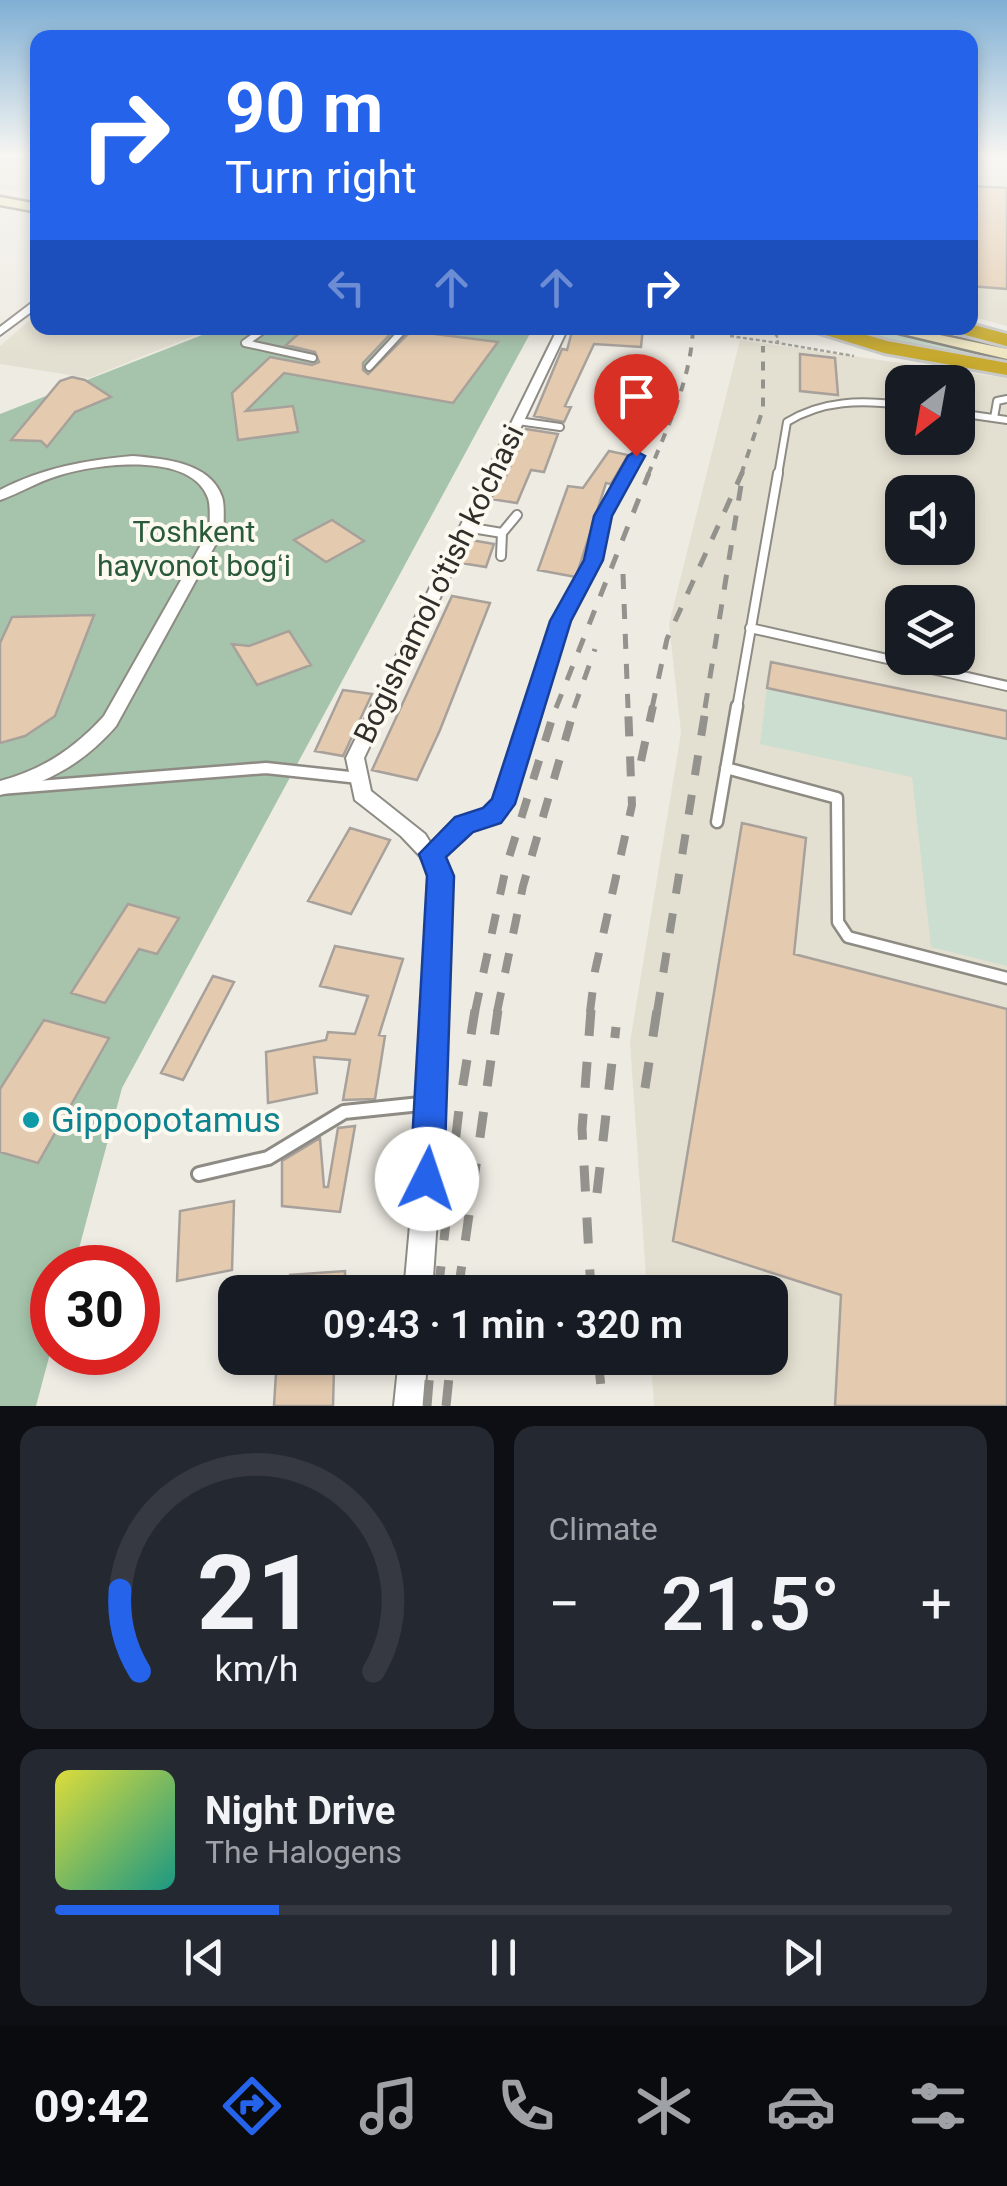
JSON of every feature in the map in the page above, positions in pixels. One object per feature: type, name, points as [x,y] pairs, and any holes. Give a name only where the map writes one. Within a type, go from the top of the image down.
[{"type":"highway","points":[[978,333],[1007,342]]},
{"type":"highway","points":[[844,335],[884,347],[1007,369]]},
{"type":"main road","points":[[919,335],[1007,354]]},
{"type":"main road","points":[[967,335],[1007,342]]},
{"type":"street","points":[[0,332],[30,308]]},
{"type":"street","name":"Bogishamol o'tish ko'chasi","points":[[432,854],[415,833],[362,795],[355,758],[560,335]]},
{"type":"street","points":[[0,496],[46,472],[82,463],[144,460],[186,470],[203,480],[214,493],[220,510],[217,529],[110,721],[87,748],[48,774],[0,788]]},
{"type":"street","points":[[419,1275],[433,1103],[441,876],[432,854]]},
{"type":"street","points":[[410,1406],[412,1375]]},
{"type":"lane","points":[[257,335],[246,344],[313,358]]},
{"type":"lane","points":[[368,368],[399,335]]},
{"type":"lane","points":[[994,418],[998,401],[1007,399]]},
{"type":"lane","points":[[717,822],[787,422],[801,411],[826,406],[854,402],[885,404]]},
{"type":"lane","points":[[975,415],[1007,420]]},
{"type":"lane","points":[[518,421],[560,427]]},
{"type":"lane","points":[[432,854],[464,824],[492,816],[503,804],[560,621],[594,560],[603,516],[636,456]]},
{"type":"lane","points":[[501,556],[502,533],[517,515]]},
{"type":"lane","points":[[466,527],[502,533]]},
{"type":"lane","points":[[750,628],[1007,686]]},
{"type":"lane","points":[[0,788],[266,768],[359,778]]},
{"type":"lane","points":[[726,768],[837,798],[838,922],[848,937],[1007,978]]},
{"type":"lane","points":[[199,1174],[268,1158],[344,1112],[433,1103]]},
{"type":"path","points":[[730,336],[778,344]]},
{"type":"shaded area","points":[[978,223],[1007,223],[1007,326],[978,318]]},
{"type":"shaded area","points":[[30,320],[30,335],[196,335],[89,378],[0,364],[0,346]]},
{"type":"shaded area","points":[[740,340],[916,365],[885,365],[885,455],[975,455],[975,373],[1007,378],[1007,1406],[654,1406],[652,1375],[788,1375],[788,1275],[646,1275],[630,1042],[681,733],[669,624]]},
{"type":"green space","name":"Toshkent hayvonot bogʻi","points":[[202,335],[529,335],[122,1088],[80,1245],[30,1245],[30,1375],[44,1375],[36,1406],[0,1406],[0,414]]},
{"type":"green space","points":[[870,335],[898,335],[1007,358],[1007,362],[915,347]]},
{"type":"green space","points":[[767,688],[1007,739],[1007,966],[931,947],[912,777],[760,744]]},
{"type":"building","points":[[978,223],[1007,223],[1007,289],[978,287]]},
{"type":"building","points":[[297,335],[389,335],[363,363],[368,374],[407,335],[498,342],[453,403],[284,373],[246,411],[293,406],[298,432],[238,440],[232,393],[270,357],[312,365],[319,362],[315,352],[286,345]]},
{"type":"building","points":[[571,335],[642,335],[641,347],[594,344],[565,406],[571,407],[564,422],[534,416],[562,349],[567,350]]},
{"type":"building","points":[[800,354],[835,358],[838,395],[800,391]]},
{"type":"building","points":[[72,377],[85,380],[111,397],[75,412],[47,447],[41,441],[11,440],[60,381]]},
{"type":"building","points":[[526,429],[558,434],[544,472],[531,470],[517,503],[491,499],[500,480],[504,481]]},
{"type":"building","points":[[609,451],[628,455],[611,484],[606,483],[576,577],[538,570],[568,486],[583,488]]},
{"type":"building","points":[[332,520],[364,541],[326,562],[294,540]]},
{"type":"building","points":[[471,540],[494,544],[486,567],[461,563]]},
{"type":"building","points":[[452,596],[490,603],[440,730],[417,780],[372,770]]},
{"type":"building","points":[[94,615],[55,716],[25,736],[0,743],[0,643],[12,617]]},
{"type":"building","points":[[289,631],[311,665],[257,685],[232,644],[249,646]]},
{"type":"building","points":[[771,662],[1007,711],[1007,739],[767,688]]},
{"type":"building","points":[[343,690],[372,694],[343,756],[315,751]]},
{"type":"building","points":[[742,823],[806,838],[794,954],[1007,1009],[1007,1406],[835,1406],[841,1295],[673,1241]]},
{"type":"building","points":[[350,828],[390,840],[351,914],[308,901]]},
{"type":"building","points":[[128,904],[179,918],[157,954],[139,949],[105,1003],[71,993]]},
{"type":"building","points":[[335,946],[403,959],[379,1035],[385,1036],[375,1099],[343,1100],[350,1060],[314,1057],[317,1093],[268,1103],[266,1052],[326,1040],[328,1032],[355,1034],[368,996],[320,986]]},
{"type":"building","points":[[213,976],[234,982],[183,1080],[161,1073]]},
{"type":"building","name":"Gippopotamus","points":[[44,1020],[109,1038],[38,1163],[0,1152],[0,1089]]},
{"type":"building","points":[[355,1126],[340,1212],[282,1206],[282,1161],[320,1138],[324,1187],[328,1187],[338,1128]]},
{"type":"building","points":[[234,1201],[232,1270],[177,1281],[180,1211]]},
{"type":"building","points":[[345,1271],[345,1275],[290,1275]]},
{"type":"building","points":[[276,1375],[334,1375],[333,1406],[274,1406]]},
{"type":"railway","points":[[648,475],[683,385],[692,335]]},
{"type":"railway","points":[[741,475],[763,409],[763,346]]},
{"type":"railway","points":[[742,475],[743,471]]},
{"type":"railway","points":[[556,708],[649,473]]},
{"type":"railway","points":[[652,708],[667,639],[742,473]]},
{"type":"railway","points":[[705,708],[743,473]]},
{"type":"railway","points":[[623,574],[628,708]]},
{"type":"railway","points":[[574,708],[595,649]]},
{"type":"railway","points":[[475,1012],[506,867],[556,706]]},
{"type":"railway","points":[[497,1012],[523,886],[575,706]]},
{"type":"railway","points":[[590,1012],[595,971],[632,805],[628,706]]},
{"type":"railway","points":[[641,761],[653,706]]},
{"type":"railway","points":[[657,1012],[706,706]]},
{"type":"railway","points":[[440,1275],[475,1010]]},
{"type":"railway","points":[[460,1275],[498,1010]]},
{"type":"railway","points":[[590,1275],[582,1129],[591,1010]]},
{"type":"railway","points":[[645,1088],[657,1010]]},
{"type":"railway","points":[[597,1193],[616,1027]]},
{"type":"railway","points":[[427,1406],[430,1375]]},
{"type":"railway","points":[[446,1406],[449,1375]]},
{"type":"railway","points":[[600,1375],[603,1406]]},
{"type":"place","name":"Gippopotamus","points":[[31,1120]]},
{"type":"route","points":[[427,1179],[441,876],[432,854],[464,824],[492,816],[503,804],[560,621],[594,560],[603,516],[636,456]]}]
